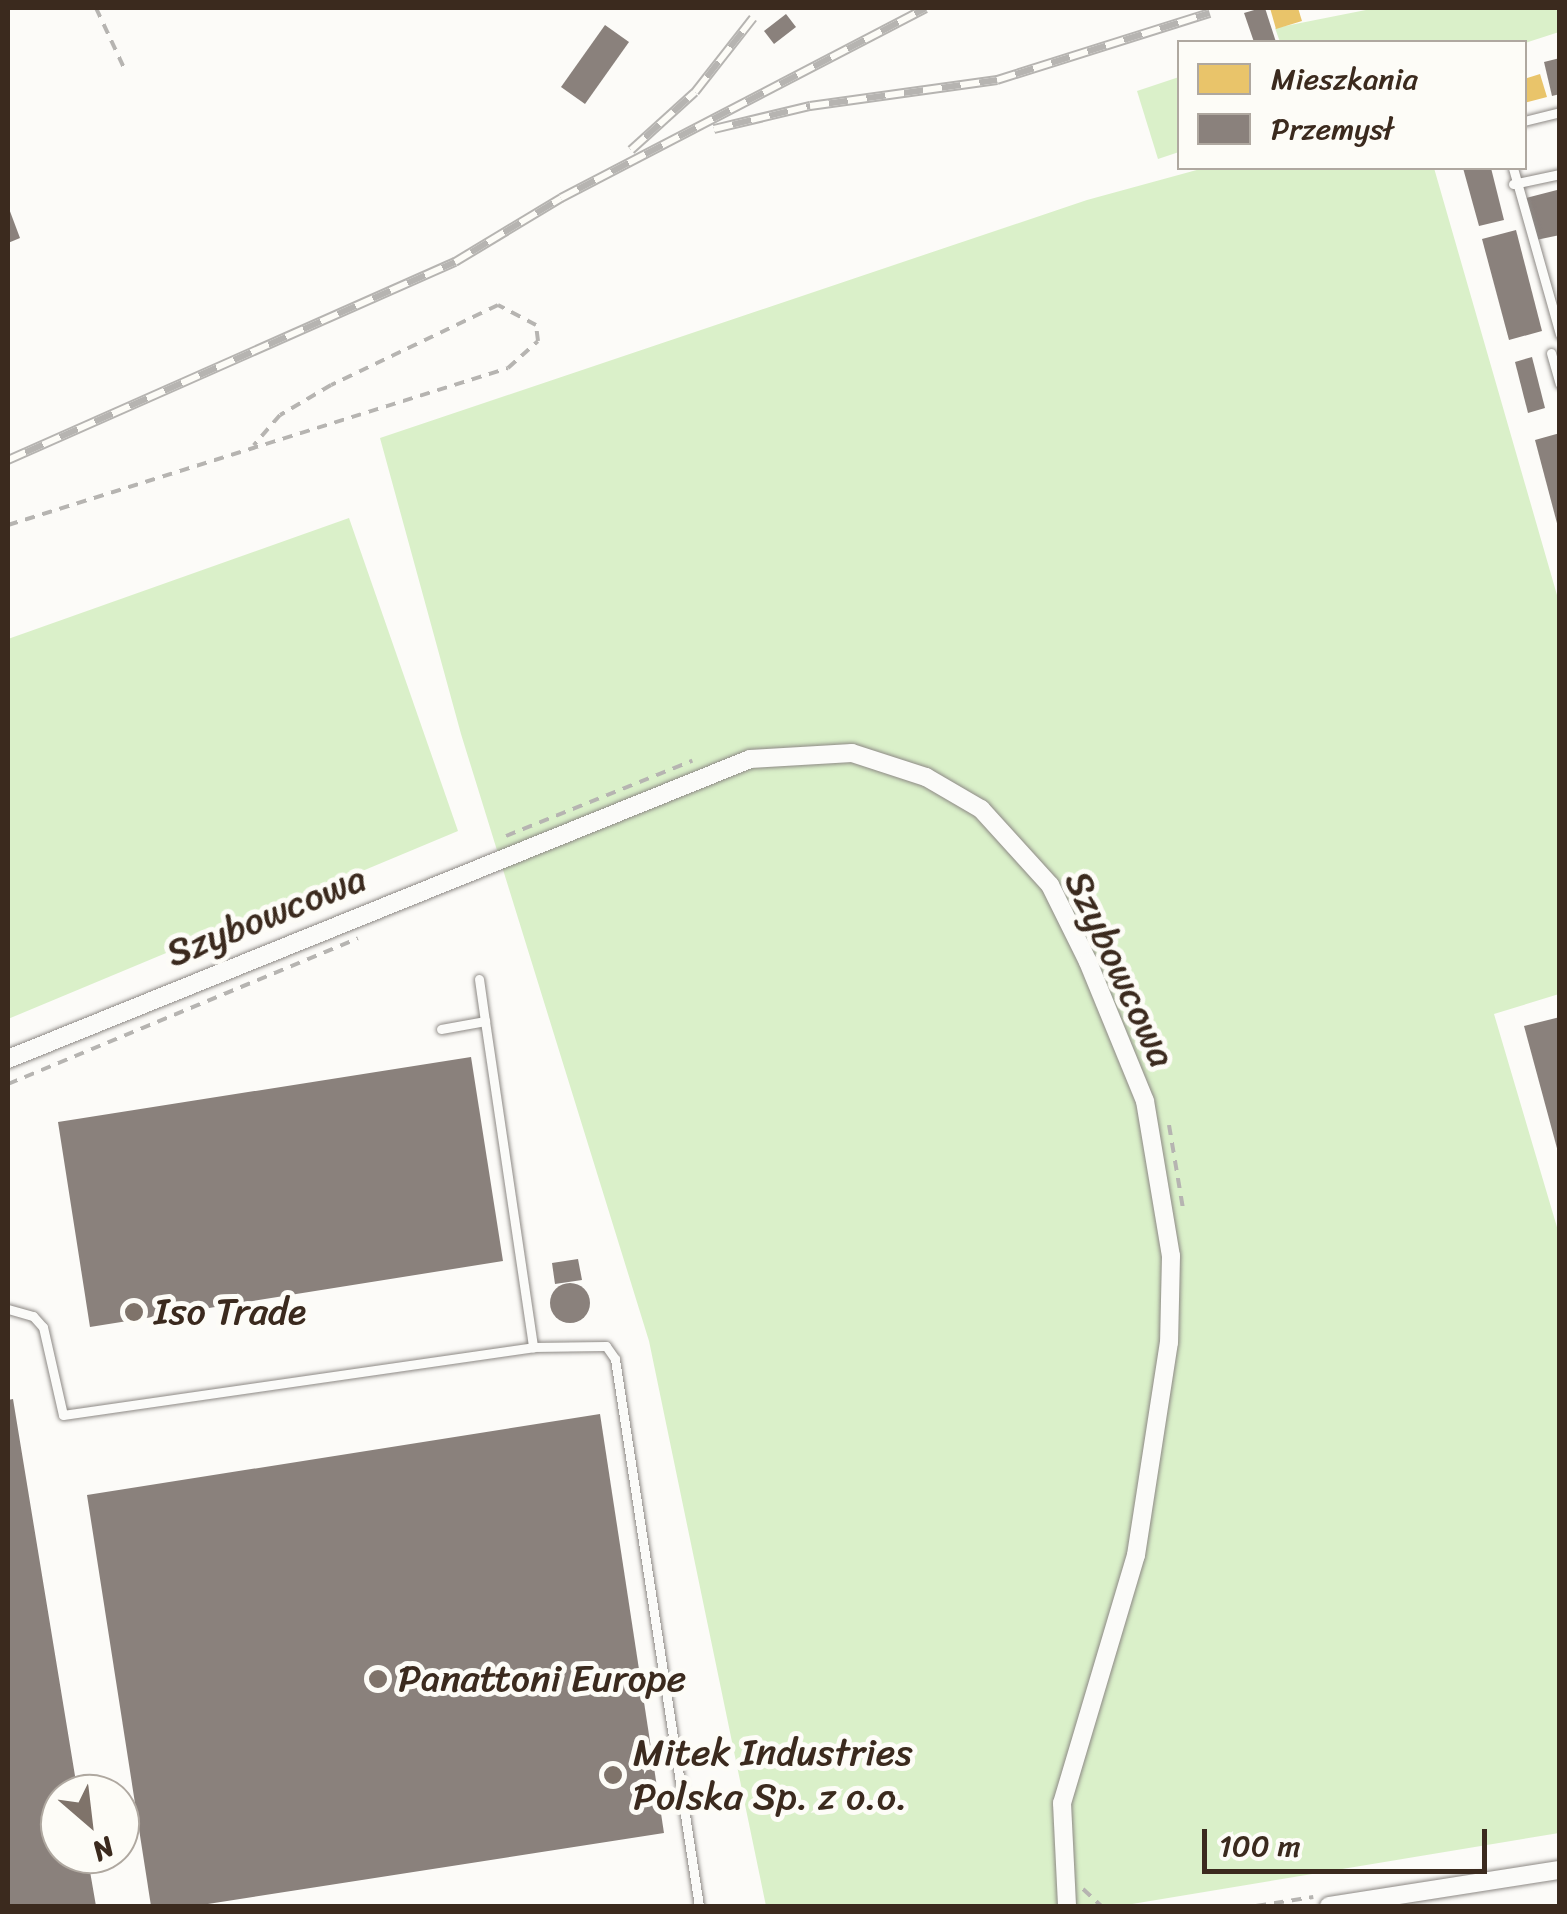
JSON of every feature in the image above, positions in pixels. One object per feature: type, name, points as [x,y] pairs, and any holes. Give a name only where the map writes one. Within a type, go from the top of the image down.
[{"type":"street","name":"Szybowcowa","points":[[8,1059],[750,759],[816,752],[867,757],[926,777],[981,809],[1050,886],[1088,962],[1145,1101],[1171,1256],[1168,1342],[1136,1555],[1062,1804],[1067,1906]]},
{"type":"street","points":[[1329,1906],[1560,1870]]},
{"type":"lane","points":[[1527,119],[1560,112]]},
{"type":"lane","points":[[1513,170],[1514,184],[1560,334]]},
{"type":"lane","points":[[1514,184],[1560,174]]},
{"type":"lane","points":[[1551,353],[1560,384]]},
{"type":"lane","points":[[478,979],[533,1347]]},
{"type":"lane","points":[[441,1029],[485,1021]]},
{"type":"lane","points":[[8,1309],[33,1316],[43,1327],[63,1414],[592,1341],[615,1359],[699,1906]]},
{"type":"path","points":[[96,8],[126,72]]},
{"type":"path","points":[[8,526],[254,445],[508,368],[538,341],[536,324],[498,305],[330,385],[280,414],[254,445]]},
{"type":"path","points":[[500,839],[696,760]]},
{"type":"path","points":[[8,1084],[367,932]]},
{"type":"path","points":[[1167,1119],[1184,1214]]},
{"type":"path","points":[[1080,1883],[1101,1906]]},
{"type":"green space","points":[[1376,8],[1559,8],[1559,32],[1527,42],[1279,40],[1275,28]]},
{"type":"green space","points":[[1177,78],[1177,153],[1158,159],[1137,91]]},
{"type":"green space","points":[[1197,170],[1435,170],[1559,602],[1559,994],[1494,1014],[1559,1234],[1559,1833],[1120,1906],[766,1906],[649,1341],[461,734],[380,438],[1087,200]]},
{"type":"green space","points":[[349,518],[458,831],[8,1019],[8,639]]},
{"type":"building: Mieszkania","points":[[1270,8],[1298,8],[1302,21],[1276,29]]},
{"type":"building: Mieszkania","points":[[1540,74],[1547,97],[1527,102],[1527,78]]},
{"type":"building: Przemysł","points":[[1265,8],[1275,40],[1253,40],[1244,13]]},
{"type":"building: Przemysł","points":[[786,14],[796,27],[774,44],[764,31]]},
{"type":"building: Przemysł","points":[[605,25],[629,42],[585,104],[561,87]]},
{"type":"building: Przemysł","points":[[1560,58],[1560,94],[1552,96],[1544,62]]},
{"type":"building: Przemysł","points":[[1464,170],[1492,170],[1504,220],[1479,226]]},
{"type":"building: Przemysł","points":[[1557,190],[1560,235],[1536,240],[1526,198]]},
{"type":"building: Przemysł","points":[[8,206],[20,238],[8,243]]},
{"type":"building: Przemysł","points":[[1516,230],[1542,331],[1509,340],[1482,239]]},
{"type":"building: Przemysł","points":[[1532,357],[1545,408],[1528,413],[1515,362]]},
{"type":"building: Przemysł","points":[[1560,433],[1560,527],[1558,527],[1535,440]]},
{"type":"building: Przemysł","points":[[1560,1017],[1560,1152],[1558,1152],[1524,1026]]},
{"type":"building: Przemysł","points":[[471,1057],[503,1261],[90,1327],[58,1122]]},
{"type":"building: Przemysł","points":[[578,1259],[582,1280],[555,1284],[552,1263]]},
{"type":"building: Przemysł","points":[[570,1283],[584,1289],[590,1303],[584,1317],[570,1323],[556,1317],[550,1303],[556,1289]]},
{"type":"building: Przemysł","points":[[13,1399],[75,1774],[40,1774],[40,1874],[90,1874],[96,1906],[8,1906],[8,1400]]},
{"type":"building: Przemysł","name":"Panattoni Europe","points":[[600,1414],[664,1833],[195,1906],[151,1906],[140,1835],[140,1774],[130,1774],[87,1495]]},
{"type":"railway","points":[[8,460],[455,262],[561,198],[926,8]]},
{"type":"railway","points":[[714,129],[810,106],[997,80],[1210,13]]},
{"type":"railway","points":[[631,150],[695,92],[753,18]]},
{"type":"place","name":"Iso Trade","points":[[134,1312]]},
{"type":"place","name":"Panattoni Europe","points":[[378,1679]]},
{"type":"place","name":"Mitek Industries Polska Sp. z o.o.","points":[[613,1775]]}]
